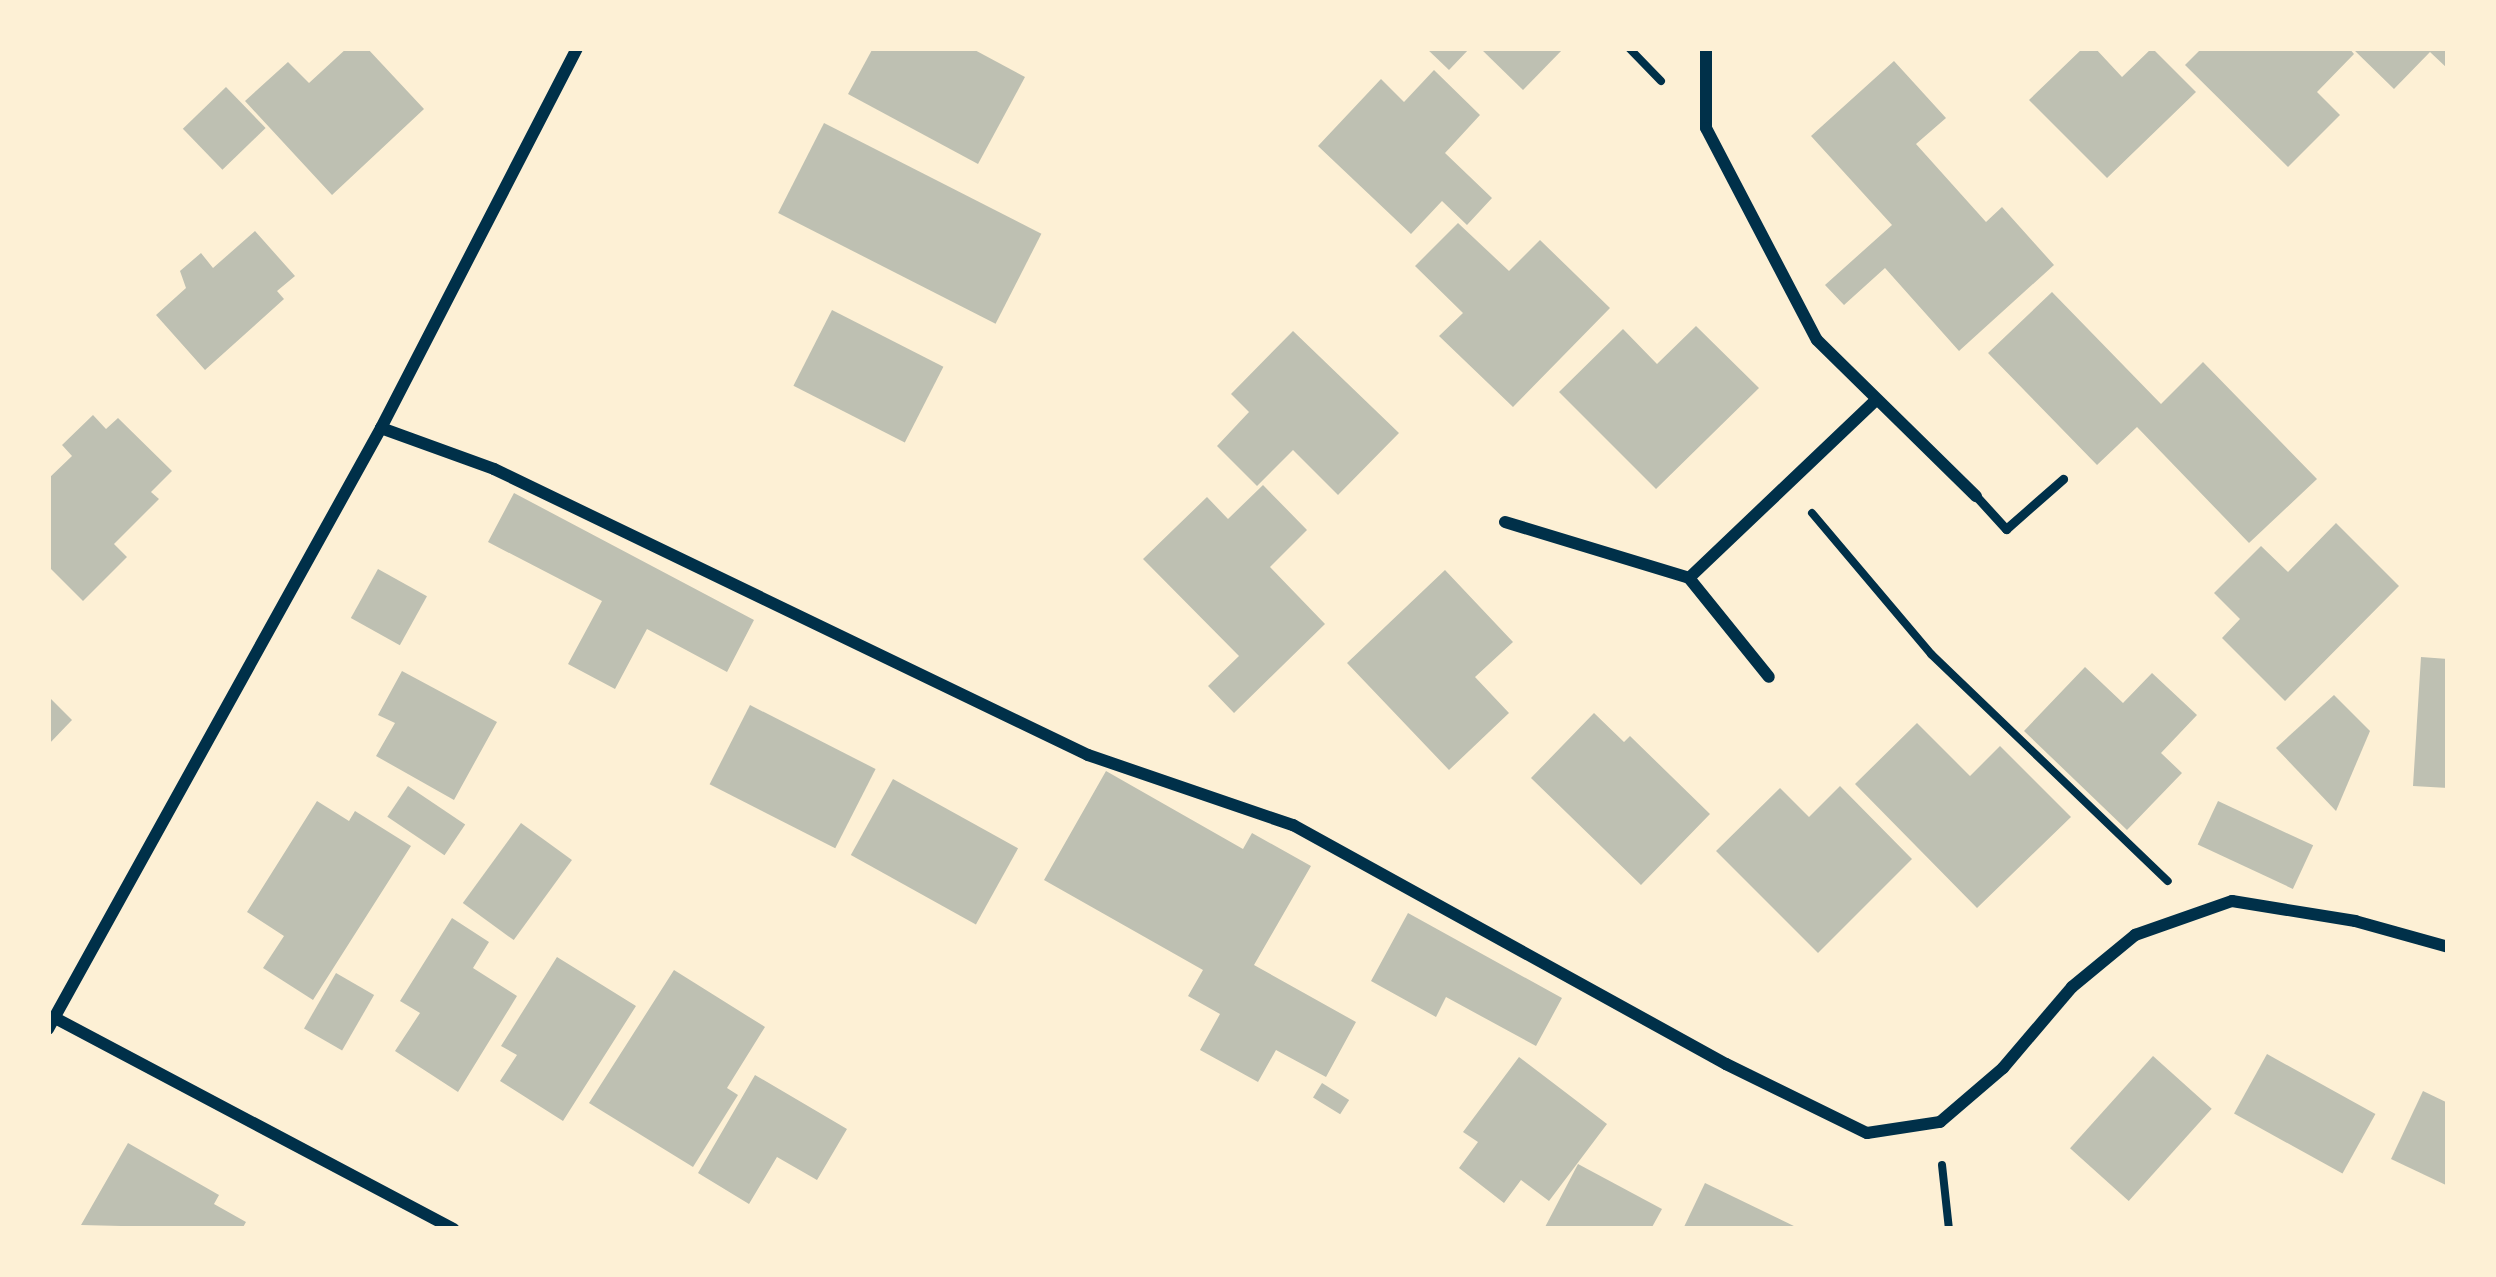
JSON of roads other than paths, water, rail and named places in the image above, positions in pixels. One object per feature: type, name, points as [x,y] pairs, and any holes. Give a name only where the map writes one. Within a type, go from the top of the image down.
[{"type":"street","points":[[454,1229],[52,1024],[381,428],[577,48]]},
{"type":"street","points":[[1706,48],[1706,128],[1817,340],[1976,496]]},
{"type":"street","points":[[1689,578],[1876,400]]},
{"type":"street","points":[[381,428],[494,469],[1088,755],[1293,825],[1726,1064],[1867,1132],[1940,1122],[2003,1068],[2072,987],[2135,935],[2232,902],[2355,920],[2448,947]]},
{"type":"street","points":[[1505,521],[1689,578],[1769,677]]},
{"type":"lane","points":[[1976,496],[2006,529],[2063,478]]}]
